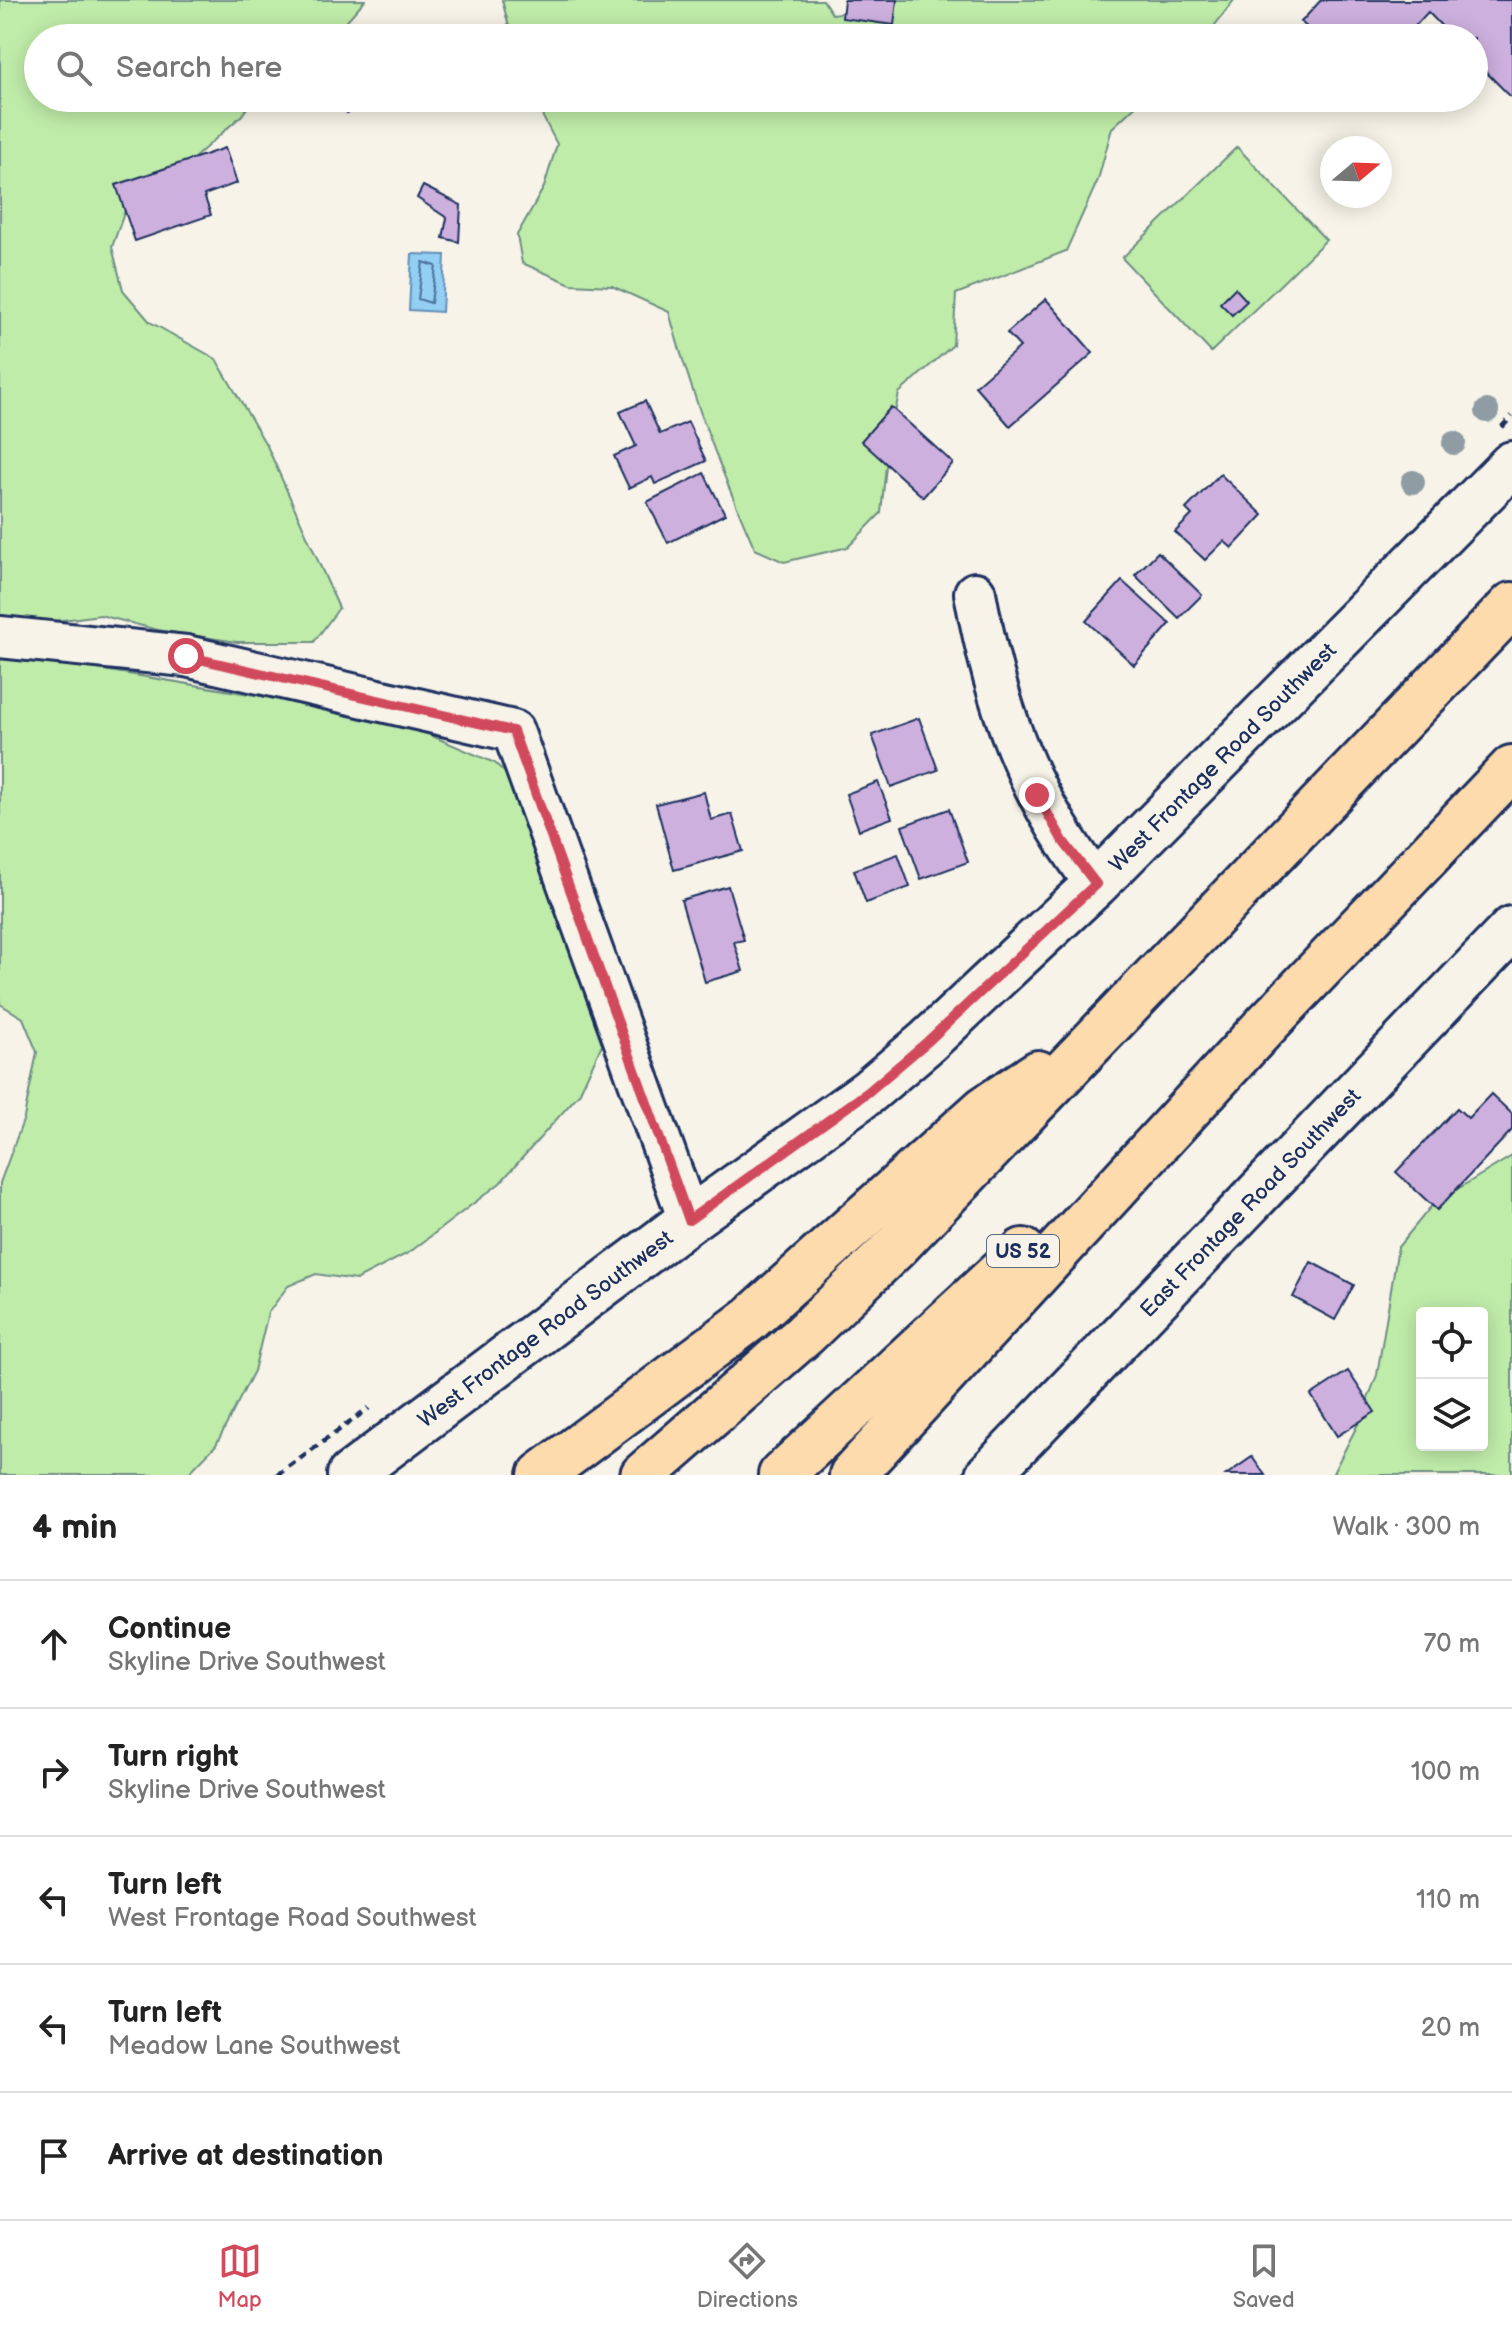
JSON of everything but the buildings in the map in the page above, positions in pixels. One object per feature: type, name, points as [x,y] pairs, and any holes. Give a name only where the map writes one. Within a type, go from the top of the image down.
[{"type":"highway","points":[[643,1475],[804,1335],[896,1247],[1512,605]]},
{"type":"highway","name":"US 52","points":[[781,1475],[1265,1026],[1512,768]]},
{"type":"highway","points":[[852,1475],[1265,1026]]},
{"type":"highway","points":[[541,1475],[750,1319],[984,1109],[1103,1030]]},
{"type":"street","name":"West Frontage Road Southwest","points":[[350,1475],[689,1220],[868,1092],[927,1042],[1096,884],[1512,464]]},
{"type":"street","points":[[975,593],[994,680],[1018,752],[1063,841],[1096,884]]},
{"type":"street","points":[[0,637],[186,656],[513,731],[689,1220]]},
{"type":"street","name":"East Frontage Road Southwest","points":[[988,1475],[1512,929]]},
{"type":"green space","points":[[0,0],[365,0],[344,24],[24,24],[24,112],[244,112],[192,160],[128,202],[112,247],[123,290],[150,322],[216,359],[268,448],[339,608],[314,642],[237,642],[158,630],[100,615],[47,622],[62,663],[388,717],[495,763],[573,838],[596,901],[612,1003],[604,1040],[579,1094],[500,1183],[410,1252],[356,1280],[316,1274],[288,1286],[268,1313],[254,1371],[216,1445],[187,1475],[0,1475],[0,1183],[24,1118],[37,1052],[23,1018],[0,1004]]},
{"type":"green space","points":[[502,0],[823,0],[832,14],[874,9],[882,0],[1234,0],[1216,24],[508,24]]},
{"type":"green space","points":[[540,112],[1129,112],[1112,128],[1098,180],[1066,251],[956,294],[953,345],[899,393],[888,447],[881,513],[848,547],[784,562],[755,549],[708,432],[669,312],[612,286],[571,284],[522,263],[517,235],[544,187],[557,144]]},
{"type":"green space","points":[[1237,147],[1326,240],[1211,352],[1122,258]]},
{"type":"green space","points":[[1512,1156],[1512,1475],[1332,1475],[1360,1420],[1377,1375],[1398,1247],[1433,1204]]},
{"type":"water","points":[[412,254],[445,255],[442,312],[409,310]]},
{"type":"route","points":[[186,656],[513,731],[689,1220],[868,1092],[927,1042],[1096,884],[1063,841],[1037,795]]}]
